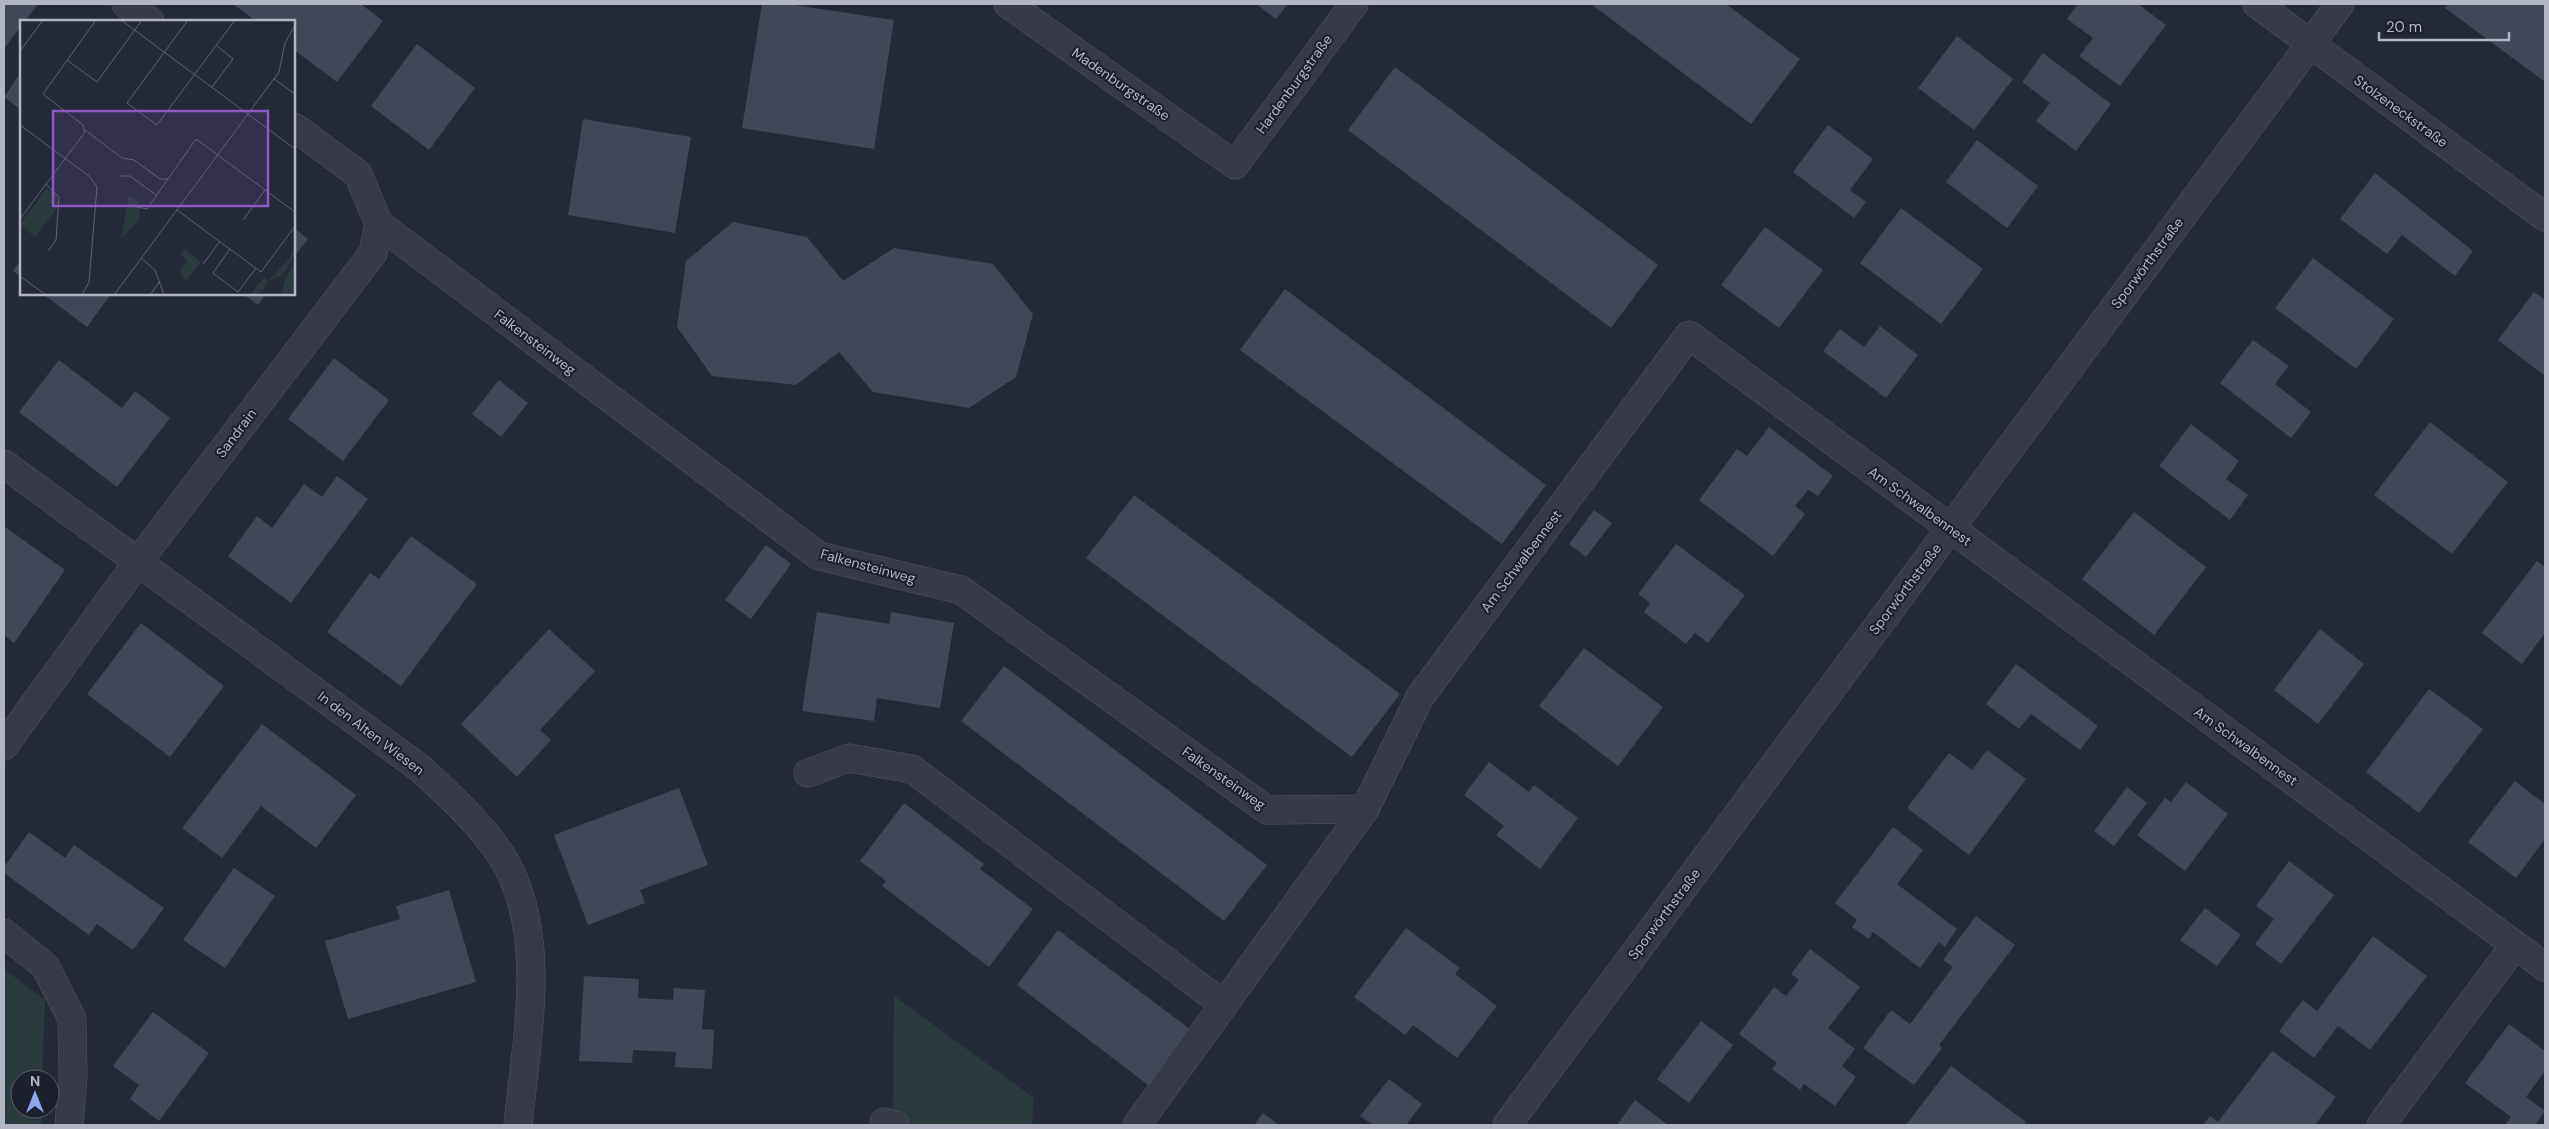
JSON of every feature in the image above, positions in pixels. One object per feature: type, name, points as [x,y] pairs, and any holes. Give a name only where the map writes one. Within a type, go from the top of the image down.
[{"type":"street","points":[[126,4],[149,20]]},
{"type":"street","name":"Madenburgstraße","points":[[1008,4],[1235,165]]},
{"type":"street","name":"Hardenburgstraße","points":[[1235,165],[1354,4]]},
{"type":"street","name":"Stolzeneckstraße","points":[[2257,4],[2545,217]]},
{"type":"street","name":"Sporwörthstraße","points":[[1507,1125],[2340,4]]},
{"type":"street","points":[[295,128],[358,174],[378,224]]},
{"type":"street","name":"Sandrain","points":[[4,746],[137,563],[373,253],[378,224]]},
{"type":"street","name":"Falkensteinweg","points":[[378,224],[819,556],[961,590],[1267,810],[1364,809]]},
{"type":"street","name":"Am Schwalbennest","points":[[1364,809],[1420,697],[1689,335],[2545,967]]},
{"type":"street","name":"In den Alten Wiesen","points":[[4,464],[421,769],[473,819],[501,856],[524,906],[532,980],[518,1125]]},
{"type":"street","points":[[808,773],[849,758],[912,769],[1224,1005]]},
{"type":"street","points":[[1136,1125],[1364,809]]},
{"type":"street","points":[[4,933],[46,966],[72,1019],[73,1076],[68,1125]]},
{"type":"street","points":[[2381,1125],[2515,945]]},
{"type":"shaded area","points":[[4,969],[45,1000],[42,1069],[10,1069],[10,1119],[41,1119],[41,1125],[4,1125]]},
{"type":"shaded area","points":[[894,996],[1034,1098],[1032,1125],[893,1125]]},
{"type":"building","points":[[4,4],[38,4],[26,20],[20,20],[20,27],[4,49]]},
{"type":"building","points":[[233,4],[361,4],[383,21],[337,82],[295,51],[295,20],[255,20]]},
{"type":"building","points":[[762,4],[788,4],[894,20],[874,149],[742,128]]},
{"type":"building","points":[[1256,4],[1288,4],[1276,19]]},
{"type":"building","points":[[1591,4],[1726,4],[1800,59],[1751,124]]},
{"type":"building","points":[[2078,4],[2138,4],[2166,25],[2120,86],[2079,56],[2093,38],[2067,19]]},
{"type":"building","points":[[2448,4],[2545,4],[2545,82],[2445,8]]},
{"type":"building","points":[[1957,36],[2013,79],[1974,130],[1918,88]]},
{"type":"building","points":[[417,44],[475,88],[429,150],[371,106]]},
{"type":"building","points":[[2043,53],[2111,104],[2076,151],[2036,121],[2050,103],[2022,82]]},
{"type":"building","points":[[1395,67],[1658,265],[1611,328],[1348,130]]},
{"type":"building","points":[[20,73],[20,109],[4,97]]},
{"type":"building","points":[[583,119],[691,137],[675,233],[568,215]]},
{"type":"building","points":[[1828,125],[1873,159],[1850,190],[1866,202],[1854,218],[1793,172]]},
{"type":"building","points":[[1977,140],[2038,186],[2007,228],[1946,182]]},
{"type":"building","points":[[2375,173],[2473,251],[2455,276],[2402,235],[2387,254],[2340,219]]},
{"type":"building","points":[[1901,208],[1983,269],[1941,324],[1860,263]]},
{"type":"building","points":[[733,222],[807,237],[843,281],[894,248],[993,264],[1033,314],[1016,377],[969,408],[873,392],[839,352],[796,385],[712,376],[677,327],[686,261]]},
{"type":"building","points":[[1765,227],[1823,270],[1779,328],[1721,285]]},
{"type":"building","points":[[295,229],[308,239],[295,256]]},
{"type":"building","points":[[2313,258],[2394,319],[2356,369],[2275,308]]},
{"type":"building","points":[[20,261],[20,276],[13,271]]},
{"type":"building","points":[[1285,289],[1546,485],[1502,544],[1240,350]]},
{"type":"building","points":[[2534,292],[2545,300],[2545,376],[2498,340]]},
{"type":"building","points":[[44,295],[110,295],[87,327]]},
{"type":"building","points":[[244,295],[265,295],[258,305]]},
{"type":"building","points":[[1880,326],[1918,355],[1886,398],[1823,351],[1840,329],[1864,347]]},
{"type":"building","points":[[2253,340],[2289,366],[2275,384],[2311,412],[2291,438],[2220,383]]},
{"type":"building","points":[[334,358],[389,400],[343,461],[288,419]]},
{"type":"building","points":[[59,360],[122,408],[135,391],[170,418],[117,487],[19,412]]},
{"type":"building","points":[[499,380],[528,403],[501,437],[472,414]]},
{"type":"building","points":[[2430,422],[2508,482],[2452,554],[2374,495]]},
{"type":"building","points":[[2191,424],[2239,461],[2226,479],[2248,495],[2230,520],[2159,466]]},
{"type":"building","points":[[1769,427],[1833,476],[1818,496],[1808,490],[1795,506],[1805,514],[1773,556],[1699,500],[1737,449],[1747,456]]},
{"type":"building","points":[[337,476],[368,499],[291,603],[228,556],[257,516],[272,528],[304,484],[322,497]]},
{"type":"building","points":[[1134,495],[1400,694],[1352,757],[1086,558]]},
{"type":"building","points":[[1594,510],[1612,523],[1586,557],[1569,544]]},
{"type":"building","points":[[2134,512],[2206,567],[2154,635],[2082,579]]},
{"type":"building","points":[[4,526],[65,570],[14,643],[4,635]]},
{"type":"building","points":[[411,536],[477,584],[401,686],[327,632],[370,573],[379,579]]},
{"type":"building","points":[[1676,544],[1745,595],[1708,643],[1695,633],[1686,644],[1644,612],[1650,603],[1638,594]]},
{"type":"building","points":[[766,545],[791,564],[751,619],[725,600]]},
{"type":"building","points":[[2537,561],[2545,567],[2545,633],[2522,664],[2482,633]]},
{"type":"building","points":[[817,612],[889,624],[891,612],[954,623],[940,708],[877,698],[874,721],[802,711]]},
{"type":"building","points":[[141,623],[224,686],[170,757],[87,694]]},
{"type":"building","points":[[549,629],[595,671],[540,730],[551,740],[517,777],[461,724]]},
{"type":"building","points":[[2320,629],[2364,664],[2318,724],[2274,690]]},
{"type":"building","points":[[1584,648],[1663,707],[1618,766],[1539,706]]},
{"type":"building","points":[[2016,664],[2098,726],[2080,750],[2031,714],[2019,729],[1986,704]]},
{"type":"building","points":[[1004,666],[1267,865],[1224,921],[961,721]]},
{"type":"building","points":[[2429,689],[2483,729],[2419,813],[2366,772]]},
{"type":"building","points":[[262,724],[356,795],[316,848],[261,806],[222,858],[182,828]]},
{"type":"building","points":[[1987,750],[2026,779],[1969,855],[1907,808],[1949,753],[1972,770]]},
{"type":"building","points":[[1489,762],[1529,792],[1534,785],[1578,818],[1540,869],[1496,835],[1504,826],[1464,795]]},
{"type":"building","points":[[2515,781],[2545,804],[2545,839],[2516,878],[2468,842]]},
{"type":"building","points":[[2186,782],[2228,814],[2185,871],[2137,835],[2165,798],[2171,802]]},
{"type":"building","points":[[2127,787],[2147,803],[2114,846],[2094,831]]},
{"type":"building","points":[[679,788],[708,865],[640,890],[645,903],[588,925],[554,835]]},
{"type":"building","points":[[904,803],[984,864],[980,869],[1033,909],[989,967],[882,886],[886,881],[860,861]]},
{"type":"building","points":[[1893,827],[1923,850],[1897,884],[1957,929],[1945,947],[1939,942],[1920,968],[1873,932],[1869,939],[1852,927],[1857,920],[1835,903]]},
{"type":"building","points":[[29,832],[65,858],[74,845],[164,908],[133,950],[97,924],[89,935],[4,873],[4,867]]},
{"type":"building","points":[[2289,861],[2334,895],[2281,964],[2255,944],[2274,919],[2256,906]]},
{"type":"building","points":[[234,868],[275,896],[225,968],[183,940]]},
{"type":"building","points":[[449,890],[476,982],[348,1019],[325,941],[400,919],[396,906]]},
{"type":"building","points":[[2205,908],[2241,935],[2217,966],[2180,940]]},
{"type":"building","points":[[1976,916],[2015,945],[1939,1045],[1942,1048],[1914,1085],[1863,1048],[1891,1010],[1910,1024],[1953,967],[1943,960]]},
{"type":"building","points":[[1406,928],[1460,968],[1455,974],[1497,1006],[1457,1058],[1413,1025],[1405,1035],[1354,997]]},
{"type":"building","points":[[1058,930],[1190,1029],[1148,1085],[1017,985]]},
{"type":"building","points":[[2373,936],[2427,976],[2370,1050],[2338,1026],[2314,1058],[2279,1031],[2303,1000],[2317,1011]]},
{"type":"building","points":[[1810,949],[1860,987],[1828,1028],[1855,1049],[1842,1066],[1856,1077],[1835,1106],[1804,1084],[1800,1090],[1772,1069],[1777,1063],[1739,1034],[1774,987],[1786,996],[1799,980],[1791,974]]},
{"type":"building","points":[[584,976],[639,979],[638,998],[673,1000],[674,988],[705,990],[702,1029],[714,1030],[712,1069],[675,1067],[676,1052],[633,1050],[632,1063],[579,1061]]},
{"type":"building","points":[[153,1012],[209,1053],[159,1121],[130,1099],[139,1085],[113,1066]]},
{"type":"building","points":[[1701,1021],[1733,1045],[1689,1103],[1657,1079]]},
{"type":"building","points":[[2509,1024],[2545,1051],[2545,1071],[2526,1097],[2545,1111],[2535,1125],[2505,1125],[2511,1117],[2465,1083]]},
{"type":"building","points":[[2272,1051],[2336,1097],[2315,1125],[2203,1125],[2210,1116],[2218,1122]]},
{"type":"building","points":[[1951,1066],[2026,1122],[2024,1125],[1906,1125]]},
{"type":"building","points":[[1389,1079],[1422,1104],[1406,1125],[1373,1125],[1360,1116]]},
{"type":"building","points":[[1635,1100],[1668,1125],[1617,1125]]},
{"type":"building","points":[[1263,1113],[1279,1125],[1254,1125]]}]
